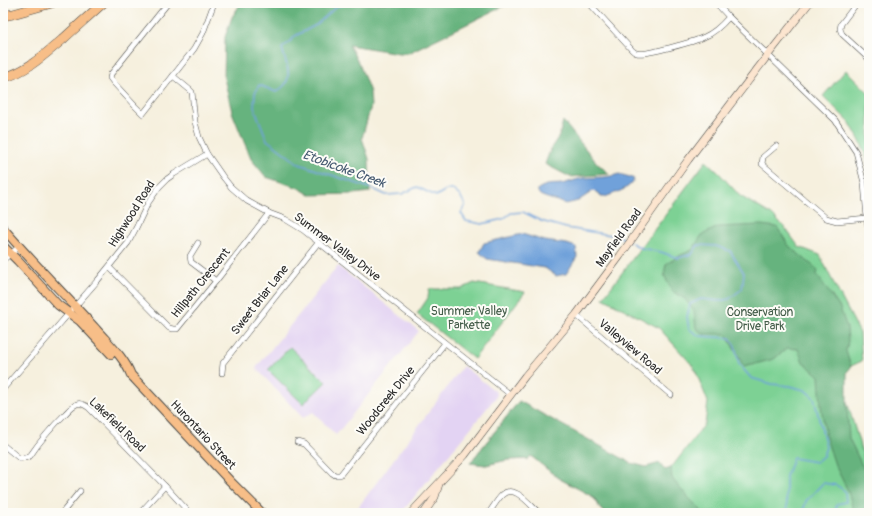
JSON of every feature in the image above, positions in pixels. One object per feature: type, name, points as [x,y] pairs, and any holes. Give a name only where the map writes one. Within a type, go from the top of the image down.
[{"type":"highway","points":[[3,16],[52,3]]},
{"type":"highway","points":[[3,78],[25,68],[44,55],[103,3]]},
{"type":"main road","name":"Mayfield Road","points":[[411,513],[465,455],[511,395],[576,315],[688,160],[809,3]]},
{"type":"main road","name":"Hurontario Street","points":[[3,228],[124,361],[131,375],[262,513]]},
{"type":"main road","name":"Hurontario Street","points":[[3,246],[58,305],[80,321],[129,371]]},
{"type":"main road","name":"Mayfield Road","points":[[424,513],[435,497],[440,482]]},
{"type":"street","points":[[168,3],[111,74],[110,78],[143,114],[190,56],[200,40],[214,3]]},
{"type":"street","points":[[589,3],[637,53],[648,53],[695,41],[712,33],[729,18]]},
{"type":"street","points":[[716,3],[729,18],[835,120],[856,152],[864,183],[866,218],[869,235]]},
{"type":"street","points":[[857,3],[841,24],[840,29],[842,34],[869,59]]},
{"type":"street","name":"Summer Valley Drive","points":[[174,76],[192,92],[197,129],[207,154],[223,178],[238,194],[247,201],[269,213],[295,224],[511,395]]},
{"type":"street","points":[[776,146],[763,157],[762,164],[826,218],[837,221],[866,218]]},
{"type":"street","name":"Highwood Road","points":[[3,389],[109,266],[133,235],[148,203],[159,187],[174,174],[207,154]]},
{"type":"street","name":"Hillpath Crescent","points":[[109,266],[169,328],[177,329],[269,213]]},
{"type":"street","name":"Sweet Briar Lane","points":[[222,373],[223,363],[318,242]]},
{"type":"street","points":[[198,243],[190,256],[191,262],[216,281]]},
{"type":"street","points":[[3,260],[19,247]]},
{"type":"street","name":"Valleyview Road","points":[[576,315],[671,395]]},
{"type":"street","name":"Woodcreek Drive","points":[[297,442],[304,444],[332,473],[335,475],[340,475],[445,343]]},
{"type":"street","name":"Lakefield Road","points":[[3,445],[19,458],[30,456],[54,425],[77,403],[81,403],[88,407],[165,486]]},
{"type":"street","points":[[140,513],[165,486],[188,513]]},
{"type":"street","points":[[62,513],[80,491]]},
{"type":"street","points":[[489,513],[503,494],[509,491],[517,492],[539,513]]},
{"type":"shaded area","points":[[338,266],[419,331],[336,435],[313,412],[303,418],[256,368]]},
{"type":"shaded area","points":[[463,366],[495,391],[497,394],[496,397],[401,513],[354,513]]},
{"type":"green space","points":[[241,3],[510,3],[408,53],[399,53],[349,45],[360,66],[370,92],[371,106],[362,138],[369,159],[370,192],[310,195],[299,188],[266,177],[251,159],[232,112],[224,78],[225,37],[232,17]]},
{"type":"green space","points":[[846,70],[869,93],[869,165],[861,143],[850,123],[823,96]]},
{"type":"green space","points":[[563,121],[597,163],[609,174],[570,177],[545,164],[551,148],[559,136]]},
{"type":"green space","name":"Conservation Drive Park","points":[[706,161],[740,196],[772,215],[786,229],[799,247],[820,255],[860,333],[862,361],[838,372],[869,473],[869,513],[642,513],[604,509],[590,495],[558,478],[531,456],[528,459],[507,460],[486,465],[470,463],[519,401],[648,477],[671,468],[705,424],[708,402],[694,367],[659,328],[603,298]]},
{"type":"green space","points":[[761,225],[777,227],[789,246],[818,270],[817,275],[840,308],[847,328],[848,341],[846,351],[851,367],[847,372],[849,438],[866,474],[869,475],[869,513],[854,513],[848,491],[835,465],[826,438],[821,406],[819,376],[803,362],[798,349],[787,348],[774,359],[744,367],[726,334],[703,334],[696,328],[694,311],[685,299],[672,291],[664,275],[666,264],[692,250],[702,235],[718,227]]},
{"type":"green space","name":"Summer Valley Parkette","points":[[474,283],[525,292],[474,359],[417,314],[428,298],[429,289],[461,289]]},
{"type":"green space","points":[[290,347],[326,382],[303,404],[268,370]]},
{"type":"green space","points":[[519,401],[631,463],[646,467],[660,463],[665,470],[671,468],[672,478],[681,490],[704,513],[605,513],[600,509],[596,500],[590,495],[558,478],[531,456],[528,459],[507,460],[486,465],[470,463]]},
{"type":"water","points":[[619,174],[634,179],[626,188],[605,197],[601,197],[599,193],[593,191],[578,201],[566,204],[542,196],[538,192],[538,189],[547,185],[562,184],[584,178],[606,177]]},
{"type":"water","points":[[522,234],[545,241],[567,244],[576,247],[577,257],[566,274],[556,276],[545,268],[487,259],[479,252],[484,243]]},
{"type":"waterway","name":"Etobicoke Creek","points":[[351,3],[337,6],[316,25],[295,36],[282,48],[288,75],[288,79],[283,87],[276,92],[259,85],[255,93],[254,107],[267,140],[299,164],[373,189],[386,195],[402,194],[417,187],[436,196],[446,190],[453,190],[461,197],[465,205],[461,213],[466,221],[482,224],[503,219],[511,213],[523,212],[541,221],[566,228],[618,236],[629,241]]},
{"type":"waterway","name":"Etobicoke Creek","points":[[632,243],[641,248],[661,252],[678,258],[692,254],[698,245],[716,246],[730,251],[744,273],[742,289],[729,299],[719,301],[701,299],[690,304],[687,317],[689,329],[699,336],[730,338],[735,346],[739,364],[751,378],[772,384],[805,390],[814,398],[826,447],[823,456],[816,462],[793,458],[786,476],[788,513]]},
{"type":"waterway","name":"Etobicoke Creek","points":[[801,513],[806,501],[823,483],[836,485],[845,491],[846,502],[837,504],[835,513]]}]
